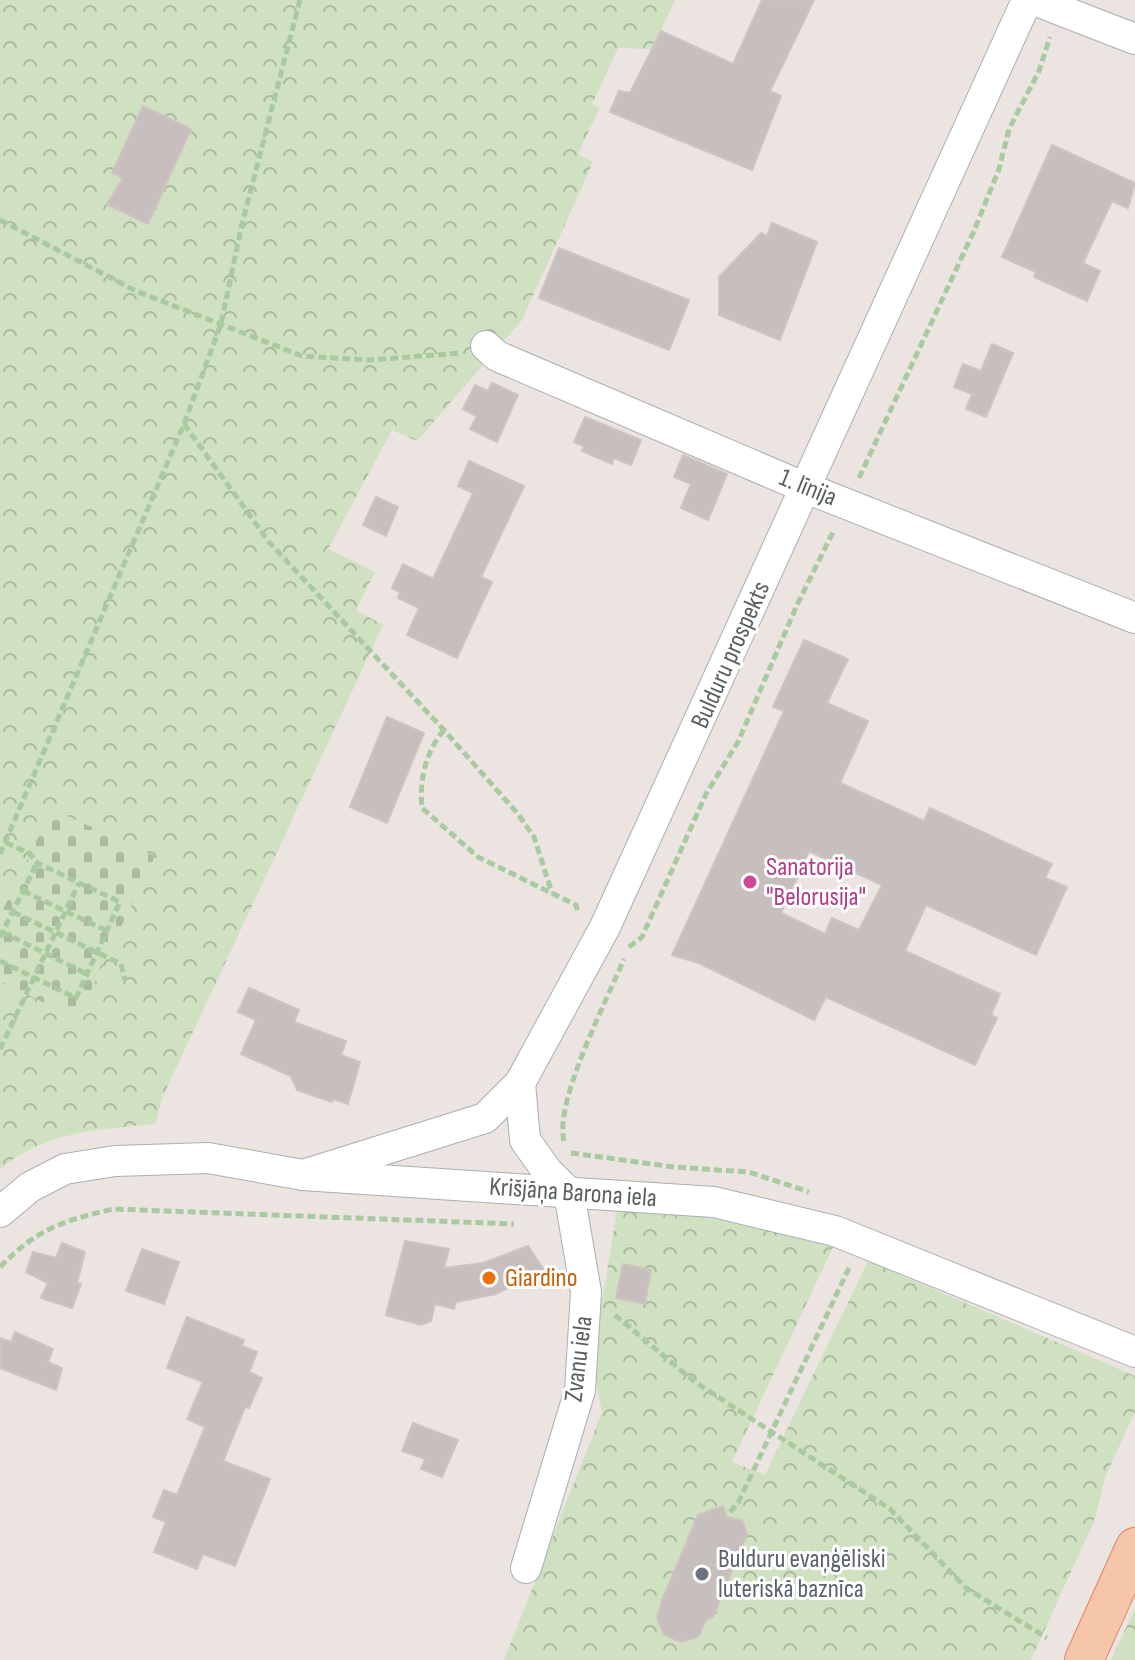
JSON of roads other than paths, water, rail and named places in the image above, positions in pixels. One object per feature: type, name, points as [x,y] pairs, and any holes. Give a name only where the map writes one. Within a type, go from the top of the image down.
[{"type":"main road","points":[[1084,1660],[1135,1547]]},
{"type":"street","name":"Bulduru prospekts","points":[[303,1175],[485,1118],[520,1083],[605,927],[1027,0]]},
{"type":"street","points":[[1046,4],[1135,39]]},
{"type":"street","name":"1. līnija","points":[[486,346],[497,356],[806,488],[1134,616]]},
{"type":"street","points":[[520,1083],[525,1140],[547,1171],[569,1193]]},
{"type":"street","name":"Krišjāņa Barona iela","points":[[0,1212],[30,1187],[65,1169],[115,1161],[208,1158],[303,1175],[714,1202],[835,1231],[1135,1352]]},
{"type":"street","name":"Zvanu iela","points":[[526,1568],[580,1390],[586,1292],[569,1193]]},
{"type":"place","name":"Sanatorija \"Belorusija\"","points":[[750,882]]},
{"type":"place","name":"Giardino","points":[[489,1278]]},
{"type":"place","name":"Bulduru evaņģēliski luteriskā baznīca","points":[[702,1574]]}]
